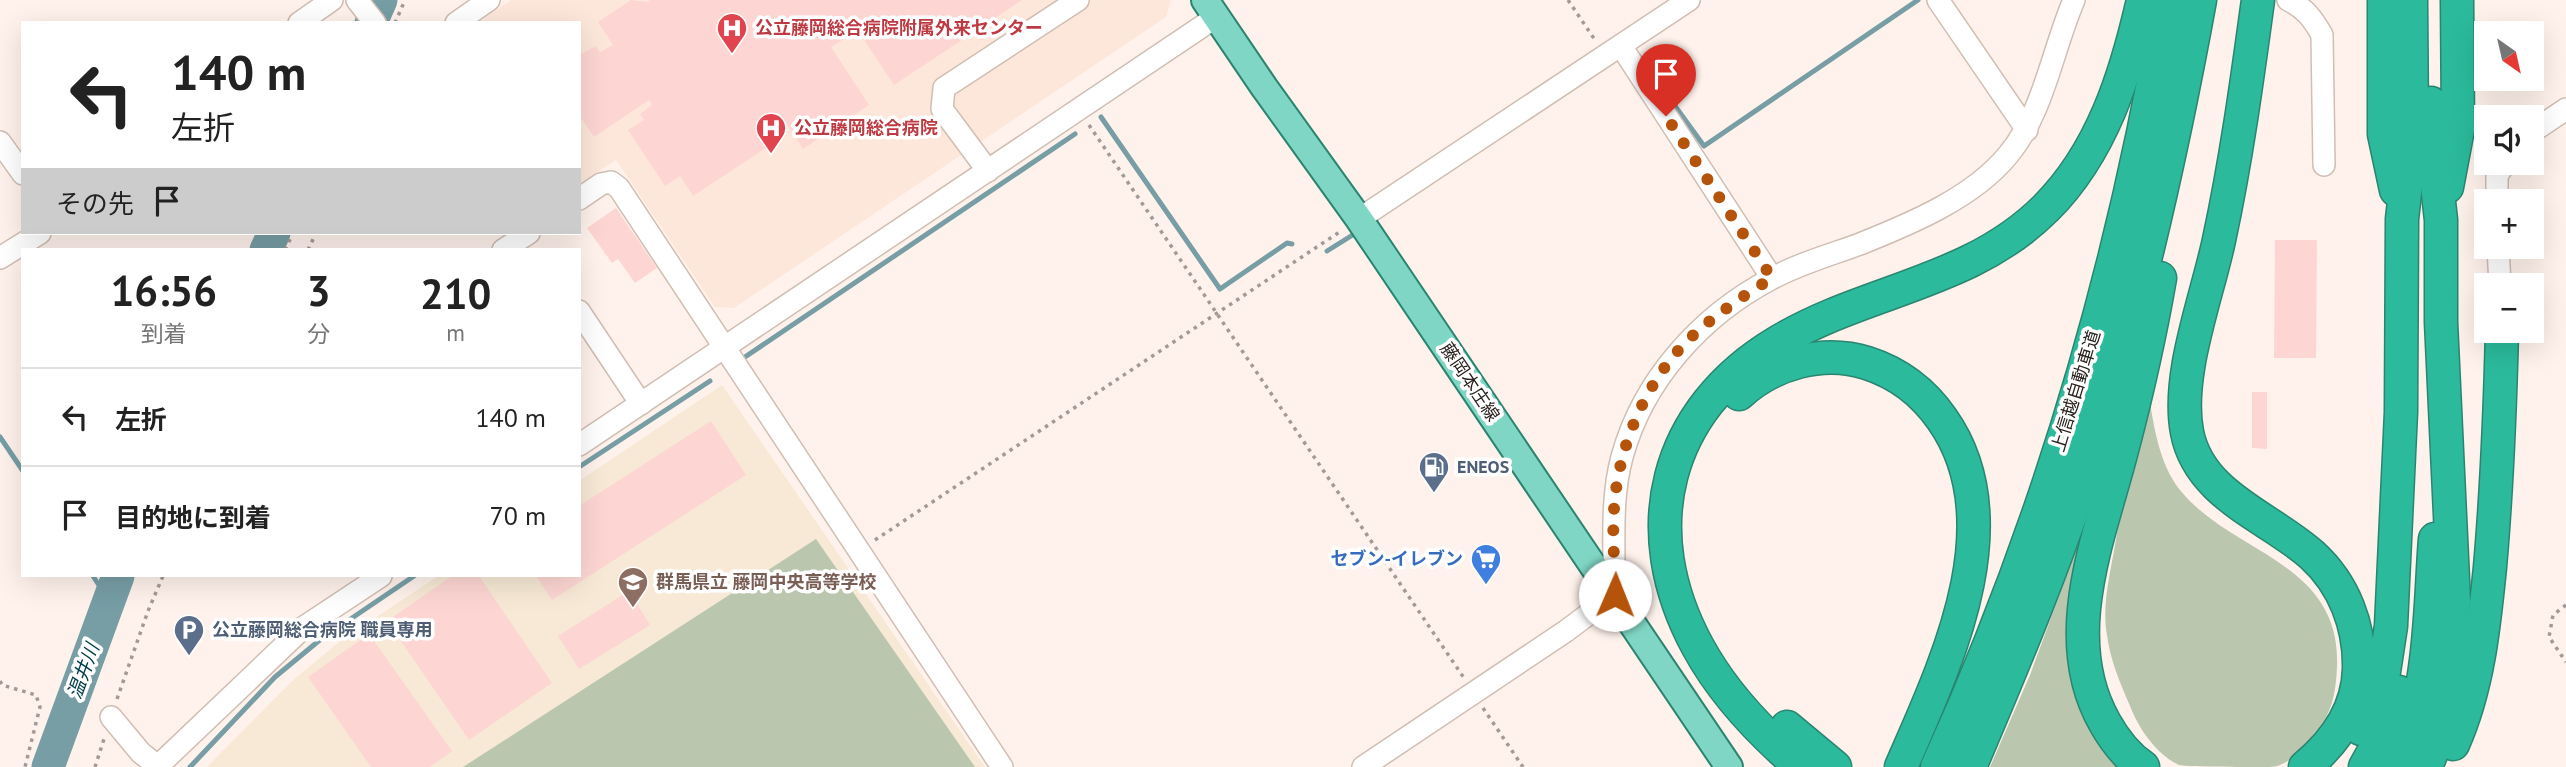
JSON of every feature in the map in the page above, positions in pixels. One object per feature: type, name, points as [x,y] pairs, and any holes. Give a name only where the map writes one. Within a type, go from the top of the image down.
[{"type":"highway","points":[[1801,767],[1746,714],[1711,669],[1697,646],[1676,594],[1664,545],[1664,519],[1668,490],[1684,439],[1698,414],[1727,379],[1778,341],[1840,312],[1970,263],[2024,228],[2046,208],[2074,175],[2101,130],[2126,66],[2143,0]]},
{"type":"highway","name":"上信越自動車道","points":[[1950,763],[1989,645],[2032,530],[2096,326],[2141,146],[2168,0]]},
{"type":"highway","points":[[2143,767],[2108,729],[2089,691],[2083,646],[2083,620],[2091,565],[2126,435],[2156,300],[2187,126],[2201,0]]},
{"type":"highway","name":"上信越自動車道","points":[[1950,763],[2062,540],[2095,440],[2149,246],[2170,157],[2201,0]]},
{"type":"highway","points":[[2258,0],[2240,133],[2219,241],[2188,370],[2185,413],[2187,433],[2194,453],[2218,487],[2312,555],[2340,589],[2350,610],[2359,653],[2355,699],[2334,736],[2305,767]]},
{"type":"highway","points":[[2384,0],[2384,134],[2403,219]]},
{"type":"highway","points":[[2328,767],[2355,738],[2367,719],[2383,678],[2391,626],[2401,412],[2403,219],[2412,132],[2411,0]]},
{"type":"highway","points":[[2426,767],[2444,712],[2452,648],[2454,601],[2445,412],[2441,220],[2431,131],[2430,0]]},
{"type":"highway","points":[[2441,220],[2458,129],[2457,0]]},
{"type":"highway","points":[[2442,767],[2467,706],[2481,650],[2497,467],[2502,343]]},
{"type":"highway","points":[[1835,767],[1790,730],[1764,703],[1723,650],[1707,624],[1696,596],[1685,552],[1683,526],[1690,475],[1710,428],[1726,407],[1766,374],[1810,359],[1858,360],[1902,379],[1936,410],[1950,430],[1964,462],[1974,524],[1969,575],[1953,635],[1906,754]]},
{"type":"highway","points":[[2365,767],[2396,704],[2406,652],[2412,548],[2401,412]]},
{"type":"highway","points":[[2391,767],[2407,737],[2416,709],[2426,658],[2445,412]]},
{"type":"main road","name":"藤岡本庄線","points":[[1211,9],[1359,219],[1729,767]]},
{"type":"street","points":[[302,21],[332,0]]},
{"type":"street","points":[[459,21],[489,0]]},
{"type":"street","points":[[988,172],[942,108],[944,88],[1078,0]]},
{"type":"street","points":[[1359,219],[1689,0]]},
{"type":"street","points":[[1938,0],[2027,130]]},
{"type":"street","points":[[1363,767],[1615,595],[1614,510],[1621,458],[1641,407],[1665,368],[1696,332],[1736,301],[1772,278],[1909,225],[1947,204],[2007,157],[2027,130],[2074,0]]},
{"type":"street","points":[[2288,0],[2300,6],[2313,19],[2322,35],[2324,166]]},
{"type":"street","points":[[581,443],[988,172],[1078,109],[1211,9]]},
{"type":"street","points":[[1613,51],[1772,278]]},
{"type":"street","points":[[2544,124],[2566,109]]},
{"type":"street","points":[[0,142],[21,171]]},
{"type":"street","points":[[581,198],[601,184],[611,182],[619,188],[1002,767]]},
{"type":"street","points":[[0,258],[37,235]]},
{"type":"street","points":[[506,248],[525,235]]},
{"type":"street","points":[[581,314],[641,404]]},
{"type":"street","points":[[111,717],[141,753],[158,767],[304,627],[379,577]]},
{"type":"path","points":[[396,21],[405,0]]},
{"type":"path","points":[[1568,0],[1613,51]]},
{"type":"path","points":[[1078,109],[1522,767]]},
{"type":"path","points":[[859,551],[1359,219]]},
{"type":"path","points":[[95,767],[148,611],[163,577]]},
{"type":"path","points":[[2566,605],[2553,615],[2549,637],[2566,662]]},
{"type":"path","points":[[0,681],[2,685],[36,695],[40,707],[25,767]]},
{"type":"shaded area","name":"公立藤岡総合病院","points":[[511,0],[1171,0],[1166,17],[734,308],[715,307],[616,160],[581,183],[581,21],[481,21]]},
{"type":"shaded area","name":"群馬県立 藤岡中央高等学校","points":[[722,385],[985,767],[207,767],[292,681],[339,642],[436,577],[581,577],[581,480]]},
{"type":"green space","points":[[2148,391],[2162,455],[2180,490],[2202,512],[2303,581],[2321,603],[2333,631],[2337,666],[2330,708],[2302,748],[2277,766],[2179,765],[2156,748],[2143,732],[2116,671],[2108,644],[2105,614],[2107,593],[2121,511]]},
{"type":"green space","points":[[2096,496],[2080,559],[2121,767],[1990,767],[2030,675]]},
{"type":"green space","points":[[816,539],[975,767],[463,767]]},
{"type":"building","points":[[631,0],[1022,0],[894,85],[855,26],[840,33],[844,39],[831,47],[869,105],[803,149],[779,112],[768,118],[781,138],[693,196],[680,176],[665,186],[628,130],[644,120],[640,114],[652,105],[649,100],[594,137],[581,118],[581,54],[596,46],[600,52],[613,45],[598,22]]},
{"type":"building","points":[[616,208],[657,268],[635,283],[618,259],[612,263],[587,228]]},
{"type":"building","points":[[2275,240],[2317,240],[2316,358],[2274,358]]},
{"type":"building","points":[[2252,392],[2267,392],[2267,449],[2252,448]]},
{"type":"building","points":[[711,421],[746,475],[552,600],[537,577],[581,577],[581,505]]},
{"type":"building","points":[[451,577],[480,577],[552,683],[469,740],[387,621]]},
{"type":"building","points":[[629,591],[650,625],[579,669],[558,636]]},
{"type":"building","points":[[369,634],[452,751],[430,767],[371,767],[308,677]]},
{"type":"waterway","name":"温井川","points":[[372,21],[381,0]]},
{"type":"waterway","points":[[1646,66],[1704,146],[1918,0]]},
{"type":"waterway","points":[[1101,117],[1220,289],[1287,243],[1292,244]]},
{"type":"waterway","points":[[742,359],[1075,134]]},
{"type":"waterway","name":"温井川","points":[[267,248],[273,235]]},
{"type":"waterway","points":[[1327,251],[1351,236]]},
{"type":"waterway","points":[[581,466],[710,381]]},
{"type":"waterway","points":[[0,437],[21,468]]},
{"type":"waterway","points":[[94,577],[108,599]]},
{"type":"waterway","name":"温井川","points":[[48,767],[118,577]]},
{"type":"waterway","points":[[190,767],[275,677],[321,639],[413,577]]},
{"type":"place","name":"公立藤岡総合病院附属外来センター","points":[[732,55]]},
{"type":"place","name":"公立藤岡総合病院","points":[[771,155]]},
{"type":"place","name":"ENEOS","points":[[1434,494]]},
{"type":"place","name":"セブン-イレブン","points":[[1486,586]]},
{"type":"place","name":"群馬県立 藤岡中央高等学校","points":[[633,609]]},
{"type":"place","name":"公立藤岡総合病院 職員専用","points":[[189,657]]},
{"type":"route","points":[[1615,595],[1614,510],[1621,458],[1641,407],[1665,368],[1696,332],[1736,301],[1772,278],[1666,116]]}]
